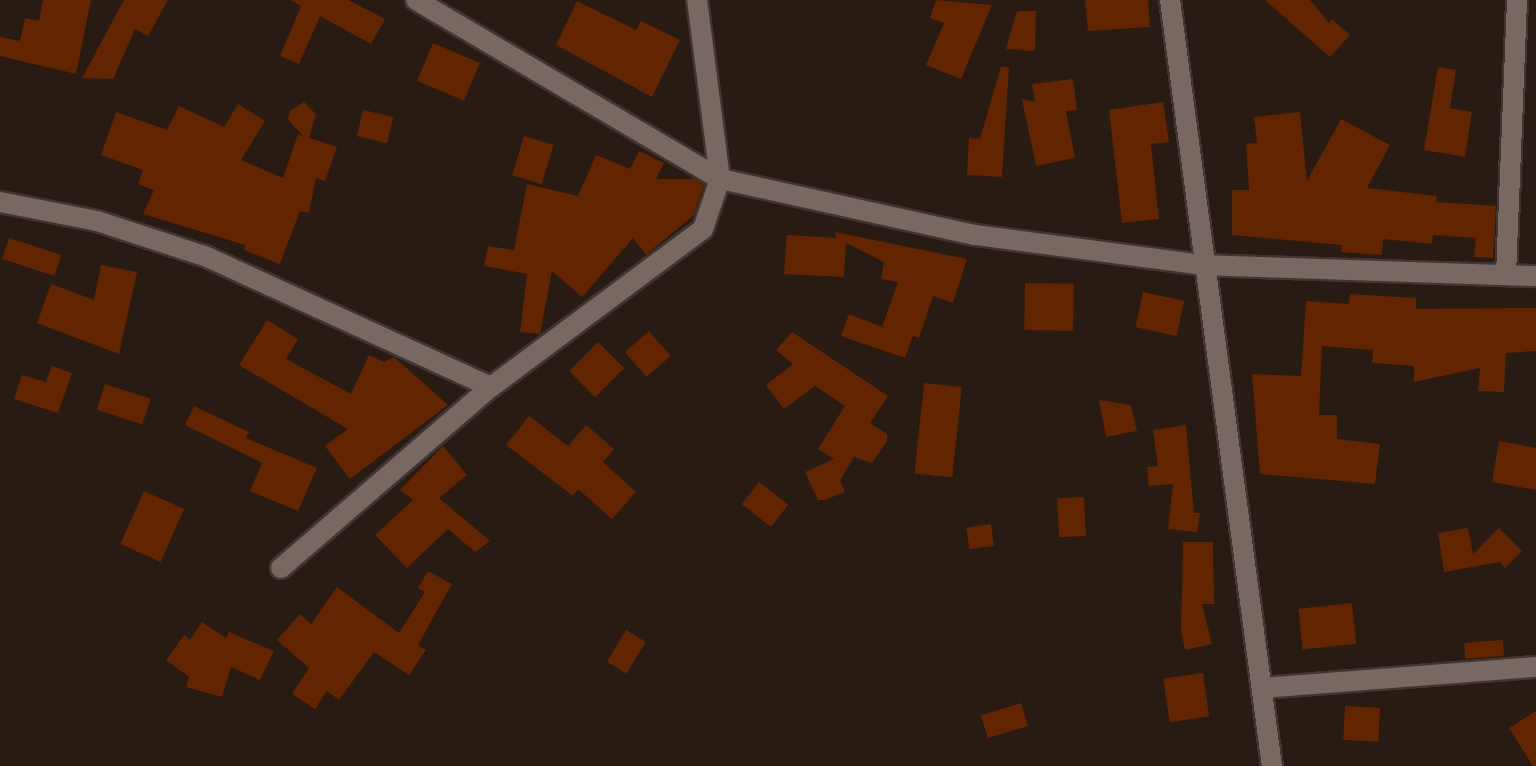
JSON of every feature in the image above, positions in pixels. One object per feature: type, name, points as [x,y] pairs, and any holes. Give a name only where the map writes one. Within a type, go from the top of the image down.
[{"type":"street","points":[[416,0],[720,179],[975,235],[1202,265],[1536,276]]},
{"type":"street","points":[[281,568],[491,387],[703,229],[720,179],[697,0]]},
{"type":"street","points":[[1170,0],[1202,265],[1272,766]]},
{"type":"street","points":[[1506,275],[1517,0]]},
{"type":"street","points":[[0,202],[97,221],[207,257],[491,387]]},
{"type":"street","points":[[1262,688],[1536,667]]},
{"type":"building","points":[[43,0],[91,0],[76,74],[0,56],[0,37],[20,41],[25,18],[39,21]]},
{"type":"building","points":[[124,0],[168,0],[148,36],[135,29],[113,79],[82,78]]},
{"type":"building","points":[[290,0],[348,0],[385,19],[371,44],[320,16],[299,64],[280,56],[301,6]]},
{"type":"building","points":[[936,0],[992,5],[961,79],[926,65],[944,23],[930,18]]},
{"type":"building","points":[[1085,0],[1148,0],[1150,27],[1088,31]]},
{"type":"building","points":[[1265,0],[1310,0],[1329,23],[1332,19],[1350,35],[1330,57]]},
{"type":"building","points":[[577,1],[636,30],[641,21],[680,40],[652,97],[556,45]]},
{"type":"building","points":[[1017,11],[1036,11],[1035,51],[1006,49]]},
{"type":"building","points":[[433,43],[480,63],[464,101],[417,81]]},
{"type":"building","points":[[1001,66],[1009,68],[1002,177],[967,175],[969,138],[980,139]]},
{"type":"building","points":[[1438,67],[1456,70],[1450,108],[1472,112],[1465,157],[1424,150]]},
{"type":"building","points":[[1073,79],[1077,110],[1066,111],[1075,158],[1036,166],[1022,99],[1035,102],[1032,84]]},
{"type":"building","points":[[304,102],[316,114],[309,138],[337,147],[325,181],[316,178],[309,213],[300,211],[280,264],[244,250],[245,245],[143,214],[154,190],[138,184],[143,170],[101,155],[116,112],[167,130],[179,106],[224,127],[238,104],[265,121],[241,160],[283,178],[298,134],[303,136],[288,120],[290,111]]},
{"type":"building","points":[[1163,102],[1169,142],[1151,144],[1159,219],[1122,223],[1109,110]]},
{"type":"building","points":[[363,110],[393,117],[387,143],[357,136]]},
{"type":"building","points":[[1300,112],[1307,181],[1341,119],[1390,145],[1367,188],[1437,196],[1436,202],[1496,206],[1493,258],[1474,257],[1476,238],[1433,235],[1432,244],[1383,239],[1382,255],[1341,252],[1342,245],[1232,235],[1232,190],[1249,190],[1246,144],[1257,143],[1254,117]]},
{"type":"building","points":[[524,136],[554,145],[542,184],[512,175]]},
{"type":"building","points":[[639,151],[664,163],[656,179],[695,179],[704,185],[694,215],[646,255],[633,238],[582,297],[552,271],[540,334],[520,332],[527,274],[484,266],[488,246],[514,250],[527,184],[578,196],[596,155],[630,169]]},
{"type":"building","points":[[835,232],[967,259],[953,303],[933,296],[919,338],[913,336],[905,358],[841,336],[849,314],[882,327],[898,282],[881,279],[884,262],[846,243],[844,277],[784,274],[787,235],[836,238]]},
{"type":"building","points":[[9,238],[61,255],[55,276],[2,259]]},
{"type":"building","points":[[101,265],[137,272],[119,354],[37,323],[51,284],[94,300]]},
{"type":"building","points":[[1025,283],[1074,284],[1073,331],[1024,330]]},
{"type":"building","points":[[1143,292],[1184,301],[1177,336],[1136,327]]},
{"type":"building","points":[[1350,294],[1416,298],[1416,309],[1536,308],[1536,351],[1506,353],[1504,392],[1478,391],[1480,368],[1414,382],[1414,366],[1372,363],[1373,350],[1322,346],[1319,415],[1337,415],[1337,439],[1380,444],[1375,484],[1260,474],[1252,374],[1301,376],[1306,301],[1349,304]]},
{"type":"building","points":[[267,320],[298,339],[286,359],[351,394],[369,355],[384,362],[394,357],[448,405],[350,479],[325,446],[348,429],[239,365]]},
{"type":"building","points":[[649,331],[671,356],[646,377],[625,352]]},
{"type":"building","points":[[792,332],[888,396],[870,423],[887,434],[887,441],[872,463],[854,457],[840,480],[845,492],[825,500],[818,500],[805,472],[834,459],[818,449],[845,406],[815,386],[784,409],[766,385],[793,364],[776,350]]},
{"type":"building","points":[[598,342],[624,368],[595,397],[569,371]]},
{"type":"building","points":[[52,366],[72,373],[58,413],[14,399],[22,375],[46,382]]},
{"type":"building","points":[[924,383],[962,387],[952,477],[914,474]]},
{"type":"building","points":[[105,384],[151,399],[142,425],[97,410]]},
{"type":"building","points":[[1099,400],[1131,405],[1137,431],[1106,437]]},
{"type":"building","points":[[194,406],[249,432],[246,438],[317,468],[298,511],[250,491],[262,463],[185,425]]},
{"type":"building","points":[[529,416],[568,446],[586,425],[614,449],[603,462],[636,492],[612,519],[578,489],[573,496],[506,445]]},
{"type":"building","points":[[1186,425],[1194,513],[1200,513],[1197,532],[1168,529],[1173,484],[1149,486],[1147,467],[1158,466],[1153,430]]},
{"type":"building","points":[[1499,441],[1536,448],[1536,490],[1492,482]]},
{"type":"building","points":[[443,446],[467,475],[439,498],[490,541],[475,552],[448,529],[407,568],[375,535],[413,500],[400,490]]},
{"type":"building","points":[[759,482],[788,505],[771,527],[742,504]]},
{"type":"building","points":[[144,491],[184,509],[161,562],[120,544]]},
{"type":"building","points":[[1084,497],[1086,536],[1059,537],[1057,498]]},
{"type":"building","points":[[991,524],[994,546],[969,549],[966,527]]},
{"type":"building","points":[[1468,528],[1473,554],[1499,528],[1522,551],[1505,568],[1500,562],[1444,572],[1438,533]]},
{"type":"building","points":[[1183,542],[1213,542],[1214,604],[1202,604],[1212,644],[1185,650],[1181,631]]},
{"type":"building","points":[[428,571],[452,584],[418,645],[426,650],[409,675],[374,652],[339,700],[327,691],[315,709],[292,694],[309,668],[277,640],[300,614],[311,624],[337,587],[399,633],[425,592],[418,588]]},
{"type":"building","points":[[1352,603],[1356,644],[1303,649],[1298,609]]},
{"type":"building","points":[[202,622],[226,638],[229,632],[274,651],[260,680],[231,667],[222,697],[186,687],[189,677],[166,660],[184,635],[190,640]]},
{"type":"building","points":[[626,630],[646,642],[627,674],[607,662]]},
{"type":"building","points":[[1503,640],[1504,656],[1465,659],[1464,643]]},
{"type":"building","points":[[1203,673],[1209,717],[1170,722],[1163,679]]},
{"type":"building","points":[[1021,703],[1028,726],[988,738],[981,715]]},
{"type":"building","points":[[1345,706],[1380,708],[1378,742],[1343,740]]},
{"type":"building","points":[[1536,711],[1536,766],[1533,766],[1509,728]]}]
